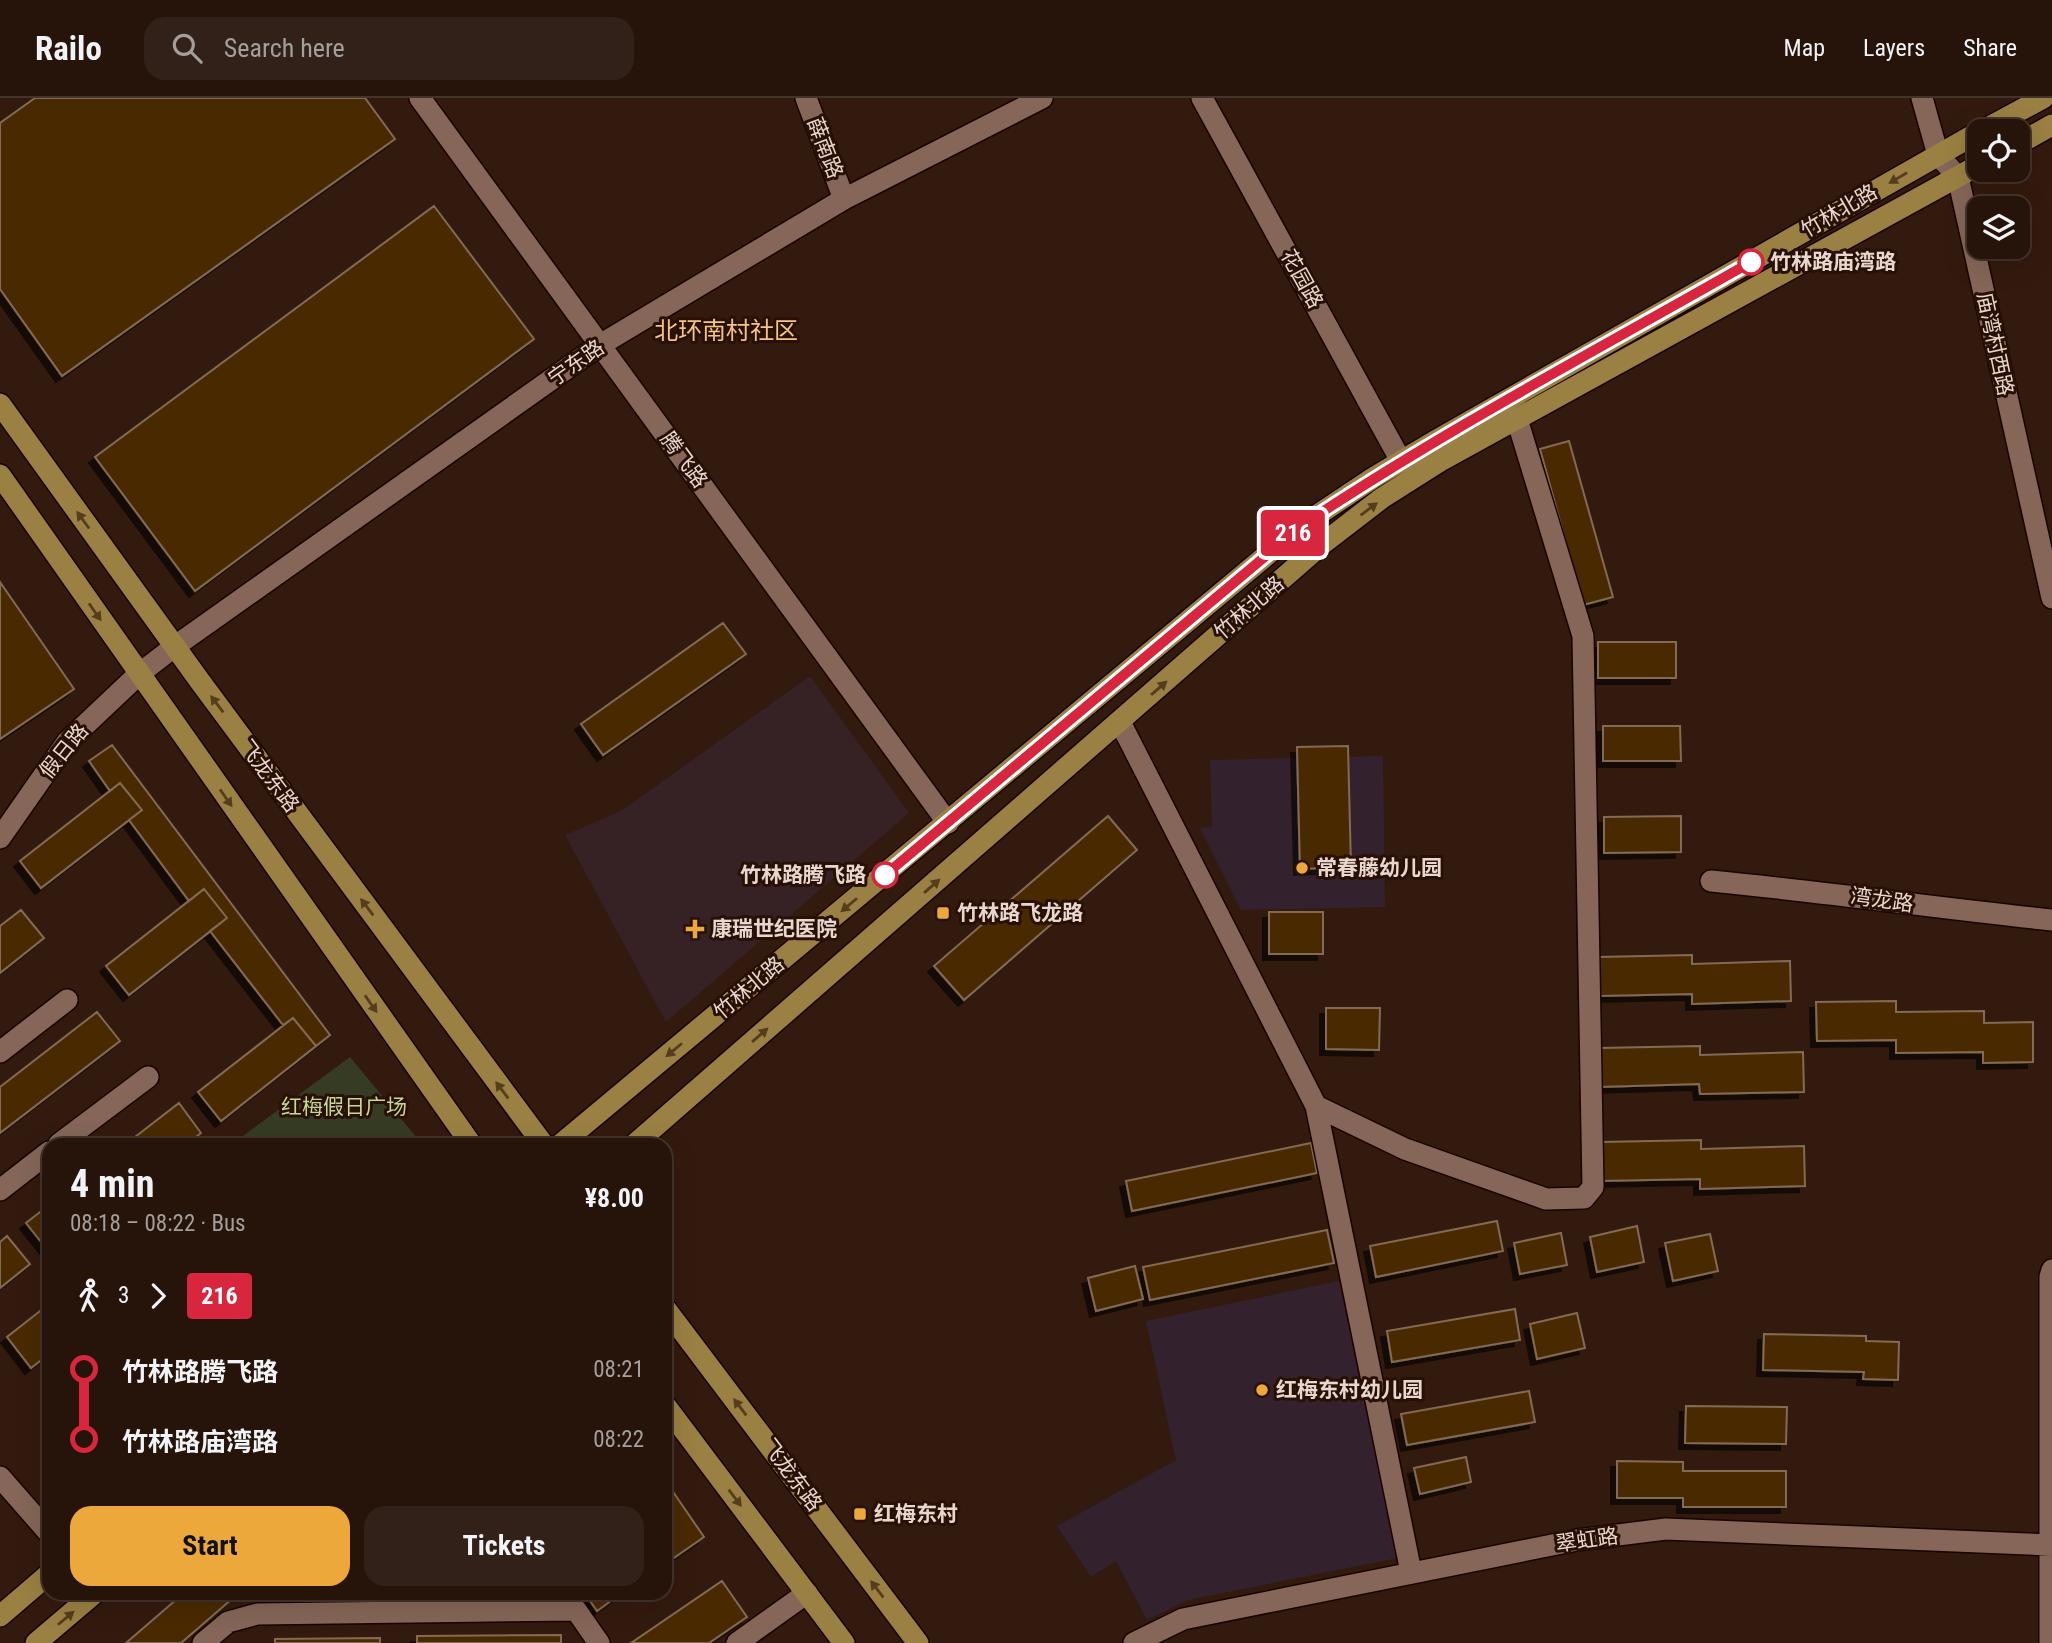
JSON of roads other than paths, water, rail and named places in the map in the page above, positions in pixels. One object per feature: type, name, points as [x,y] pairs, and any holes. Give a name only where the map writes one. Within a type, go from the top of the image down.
[{"type":"main road","name":"竹林北路","points":[[2004,119],[2043,98]]},
{"type":"main road","points":[[2030,137],[2052,125]]},
{"type":"main road","name":"竹林北路","points":[[568,1138],[1304,524],[1401,461],[1967,139]]},
{"type":"main road","name":"竹林北路","points":[[642,1138],[1321,545],[1382,498],[1432,466],[1967,172]]},
{"type":"main road","name":"飞龙东路","points":[[0,404],[174,647],[539,1138]]},
{"type":"main road","points":[[0,475],[467,1138]]},
{"type":"main road","name":"飞龙东路","points":[[672,1317],[918,1643]]},
{"type":"main road","points":[[672,1414],[844,1643]]},
{"type":"main road","points":[[0,1616],[42,1580]]},
{"type":"main road","points":[[36,1643],[87,1600]]},
{"type":"street","name":"腾飞路","points":[[420,98],[948,823]]},
{"type":"street","name":"薛南路","points":[[806,98],[844,199]]},
{"type":"street","name":"宁东路","points":[[139,674],[600,345],[844,199],[1042,98]]},
{"type":"street","name":"花园路","points":[[1202,98],[1401,461]]},
{"type":"street","name":"庙湾村西路","points":[[1922,98],[1938,155],[1958,177],[2052,598]]},
{"type":"street","points":[[1316,1106],[1405,1149],[1546,1199],[1584,1198],[1593,1187],[1583,636],[1517,419]]},
{"type":"street","name":"假日路","points":[[0,838],[67,742],[139,674]]},
{"type":"street","points":[[1120,722],[1316,1106],[1411,1572]]},
{"type":"street","name":"湾龙路","points":[[1711,881],[2052,920]]},
{"type":"street","points":[[0,1052],[67,1000]]},
{"type":"street","points":[[67,1138],[148,1077]]},
{"type":"street","points":[[0,1190],[42,1157]]},
{"type":"street","points":[[2050,1643],[2052,1270]]},
{"type":"street","points":[[0,1477],[42,1525]]},
{"type":"street","name":"翠虹路","points":[[1134,1643],[1183,1619],[1577,1540],[1666,1529],[2052,1545]]},
{"type":"street","points":[[737,1643],[807,1593]]},
{"type":"street","points":[[203,1643],[229,1622],[257,1614],[576,1610],[599,1643]]},
{"type":"place","name":"竹林路庙湾路","points":[[1751,262]]},
{"type":"place","name":"常春藤幼儿园","points":[[1302,868]]},
{"type":"place","name":"竹林路腾飞路","points":[[885,875]]},
{"type":"place","name":"竹林路飞龙路","points":[[943,913]]},
{"type":"place","name":"康瑞世纪医院","points":[[695,929]]},
{"type":"place","name":"红梅东村幼儿园","points":[[1262,1390]]},
{"type":"place","name":"红梅东村","points":[[860,1514]]},
{"type":"district","name":"北环南村社区","points":[[726,331]]},
{"type":"park label","name":"红梅假日广场","points":[[344,1107]]}]
